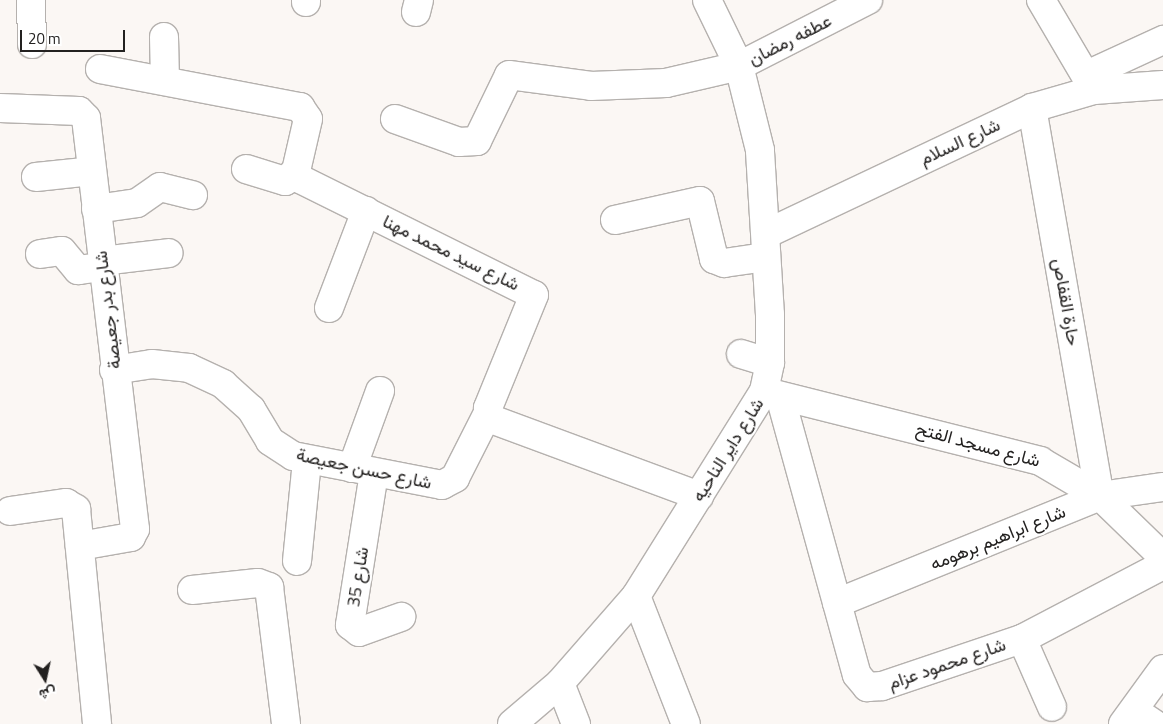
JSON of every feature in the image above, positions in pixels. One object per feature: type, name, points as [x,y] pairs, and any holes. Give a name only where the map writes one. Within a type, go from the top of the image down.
[{"type":"street","points":[[31,0],[32,44]]},
{"type":"street","name":"شارع داير الناحيه","points":[[512,724],[560,684],[636,596],[699,496],[772,394],[760,150],[739,66],[707,0]]},
{"type":"street","name":"عطفه رمضان","points":[[395,119],[468,143],[483,135],[509,75],[591,86],[666,83],[739,66],[868,0]]},
{"type":"street","points":[[1041,0],[1090,82],[1163,40]]},
{"type":"street","points":[[164,37],[165,81]]},
{"type":"street","points":[[100,69],[300,107],[308,119],[296,171],[285,181],[246,169]]},
{"type":"street","name":"شارع السلام","points":[[615,220],[700,201],[714,259],[724,263],[766,245],[1032,108],[1090,82],[1163,85]]},
{"type":"street","name":"شارع بدر جعيصة","points":[[0,108],[82,113],[86,118],[114,370],[135,534],[80,546]]},
{"type":"street","name":"حارة القفاص","points":[[1032,108],[1100,496]]},
{"type":"street","points":[[36,177],[92,170]]},
{"type":"street","name":"شارع سيد محمد مهنا","points":[[296,171],[300,179],[522,284],[534,296],[488,413]]},
{"type":"street","points":[[96,209],[137,203],[160,187],[193,195]]},
{"type":"street","points":[[329,308],[366,211]]},
{"type":"street","points":[[40,254],[62,252],[78,270],[169,253]]},
{"type":"street","points":[[741,354],[770,362]]},
{"type":"street","name":"شارع حسن جعيصة","points":[[114,370],[152,364],[179,367],[223,384],[251,409],[270,441],[307,460],[447,484],[455,478],[488,413]]},
{"type":"street","points":[[363,470],[380,391]]},
{"type":"street","name":"شارع مسجد الفتح","points":[[772,394],[1007,449],[1072,476],[1100,496],[1163,557]]},
{"type":"street","name":"شارع محمود عزام","points":[[772,394],[858,675],[874,688],[1022,639],[1163,565]]},
{"type":"street","points":[[488,413],[496,423],[699,496]]},
{"type":"street","points":[[298,561],[307,460]]},
{"type":"street","name":"شارع 35","points":[[363,470],[350,625],[359,632],[401,616]]},
{"type":"street","name":"شارع ابراهيم برهومه","points":[[837,603],[1100,496],[1163,487]]},
{"type":"street","points":[[10,511],[72,505],[77,514],[97,724]]},
{"type":"street","points":[[192,590],[258,583],[270,587],[286,724]]},
{"type":"street","points":[[636,596],[686,724]]},
{"type":"street","points":[[1022,639],[1052,707]]},
{"type":"street","points":[[1137,720],[1163,669]]},
{"type":"street","points":[[560,684],[576,724]]}]
